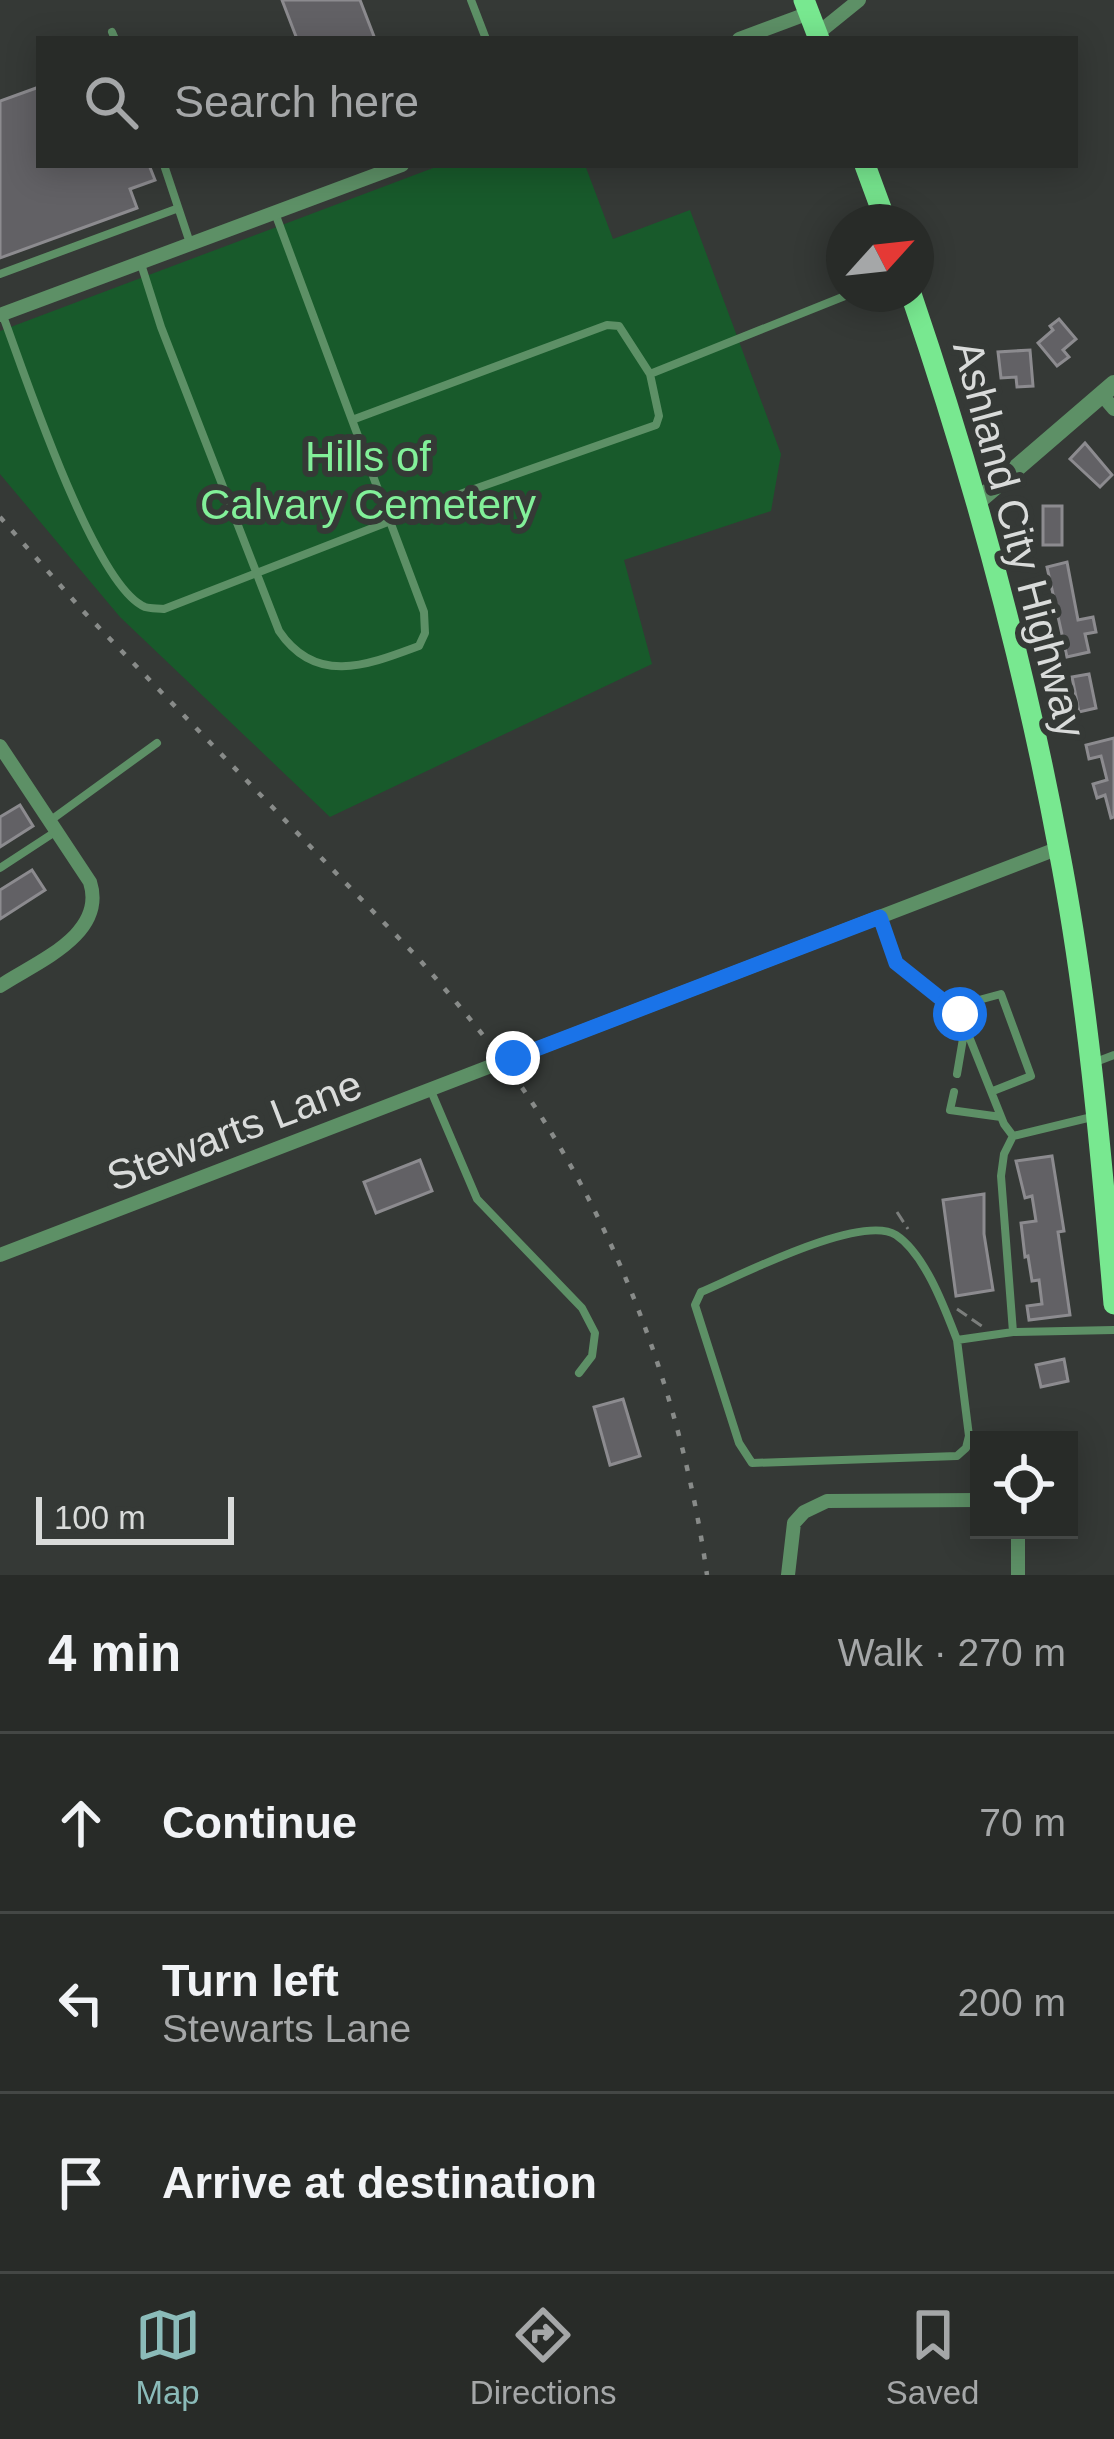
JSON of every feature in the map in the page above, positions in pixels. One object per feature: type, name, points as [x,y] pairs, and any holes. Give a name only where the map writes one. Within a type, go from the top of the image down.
[{"type":"main road","points":[[866,168],[879,204]]},
{"type":"main road","name":"Ashland City Highway","points":[[917,312],[978,501],[1059,848],[1091,1064],[1114,1304]]},
{"type":"street","points":[[751,36],[812,21],[859,0]]},
{"type":"street","points":[[1,315],[389,168]]},
{"type":"street","points":[[978,501],[1110,396]]},
{"type":"street","points":[[0,746],[90,882],[94,905],[82,931],[0,986]]},
{"type":"street","points":[[513,1058],[1059,848]]},
{"type":"street","name":"Stewarts Lane","points":[[0,1255],[491,1066]]},
{"type":"street","points":[[788,1575],[794,1522],[827,1501],[970,1500]]},
{"type":"street","points":[[1018,1539],[1018,1575]]},
{"type":"lane","points":[[471,0],[485,36]]},
{"type":"lane","points":[[165,168],[190,244]]},
{"type":"lane","points":[[0,274],[176,208]]},
{"type":"lane","points":[[141,262],[161,327],[279,631],[292,650],[307,660],[366,666],[419,646],[424,612],[275,213]]},
{"type":"lane","points":[[650,374],[826,304]]},
{"type":"lane","points":[[1,315],[76,503],[128,593],[145,607],[164,609],[389,521],[656,425],[659,416],[650,374],[620,326],[607,325],[352,420]]},
{"type":"lane","points":[[0,868],[157,743]]},
{"type":"lane","points":[[880,917],[896,963],[952,1007],[965,1026],[1013,1136]]},
{"type":"lane","points":[[952,1007],[1001,994],[1031,1076],[993,1091]]},
{"type":"lane","points":[[957,1074],[965,1026]]},
{"type":"lane","points":[[1091,1064],[1114,1055]]},
{"type":"lane","points":[[430,1090],[477,1199],[582,1308],[595,1334],[592,1356],[578,1373]]},
{"type":"lane","points":[[954,1091],[950,1109],[1001,1117]]},
{"type":"lane","points":[[1013,1332],[1000,1176],[1004,1154],[1013,1136],[1097,1115]]},
{"type":"lane","points":[[854,1229],[877,1229],[896,1235],[924,1268],[957,1340],[969,1436],[966,1448],[957,1456],[752,1463],[739,1444],[695,1304],[701,1292],[763,1265],[854,1229]]},
{"type":"lane","points":[[957,1340],[1013,1332],[1114,1330]]},
{"type":"green space","name":"Hills of Calvary Cemetery","points":[[433,168],[586,168],[613,239],[690,210],[781,454],[771,511],[624,560],[652,664],[330,817],[120,617],[0,474],[0,331]]},
{"type":"building","points":[[282,0],[360,0],[374,36],[296,36]]},
{"type":"building","points":[[36,88],[36,168],[150,168],[155,180],[130,189],[137,208],[0,258],[0,101]]},
{"type":"building","points":[[1059,319],[1076,339],[1063,350],[1069,357],[1057,366],[1038,343]]},
{"type":"building","points":[[1030,350],[1033,386],[1017,387],[1016,377],[1001,378],[998,352]]},
{"type":"building","points":[[1085,443],[1112,475],[1100,487],[1070,459]]},
{"type":"building","points":[[1043,506],[1062,506],[1062,545],[1043,545]]},
{"type":"building","points":[[1067,562],[1078,620],[1093,617],[1096,632],[1085,634],[1089,652],[1067,657],[1047,567]]},
{"type":"building","points":[[1089,674],[1096,708],[1079,712],[1072,677]]},
{"type":"building","points":[[1114,738],[1111,818],[1105,795],[1097,798],[1093,784],[1107,780],[1101,756],[1089,759],[1086,745]]},
{"type":"building","points":[[20,805],[33,826],[0,847],[0,817]]},
{"type":"building","points":[[32,870],[45,890],[0,919],[0,890]]},
{"type":"building","points":[[1052,1156],[1070,1315],[1029,1320],[1027,1306],[1042,1304],[1039,1280],[1032,1281],[1025,1257],[1021,1223],[1036,1221],[1032,1196],[1025,1198],[1016,1161]]},
{"type":"building","points":[[420,1160],[432,1191],[376,1213],[364,1182]]},
{"type":"building","points":[[984,1194],[984,1234],[993,1290],[956,1296],[943,1200]]},
{"type":"building","points":[[1064,1359],[1068,1381],[1041,1387],[1036,1365]]},
{"type":"building","points":[[623,1399],[640,1456],[610,1465],[594,1407]]},
{"type":"railway","points":[[0,517],[83,611],[419,959],[493,1047],[533,1104],[596,1213],[646,1330],[683,1451],[707,1575]]},
{"type":"route","points":[[513,1058],[880,917],[896,963],[960,1014]]}]
